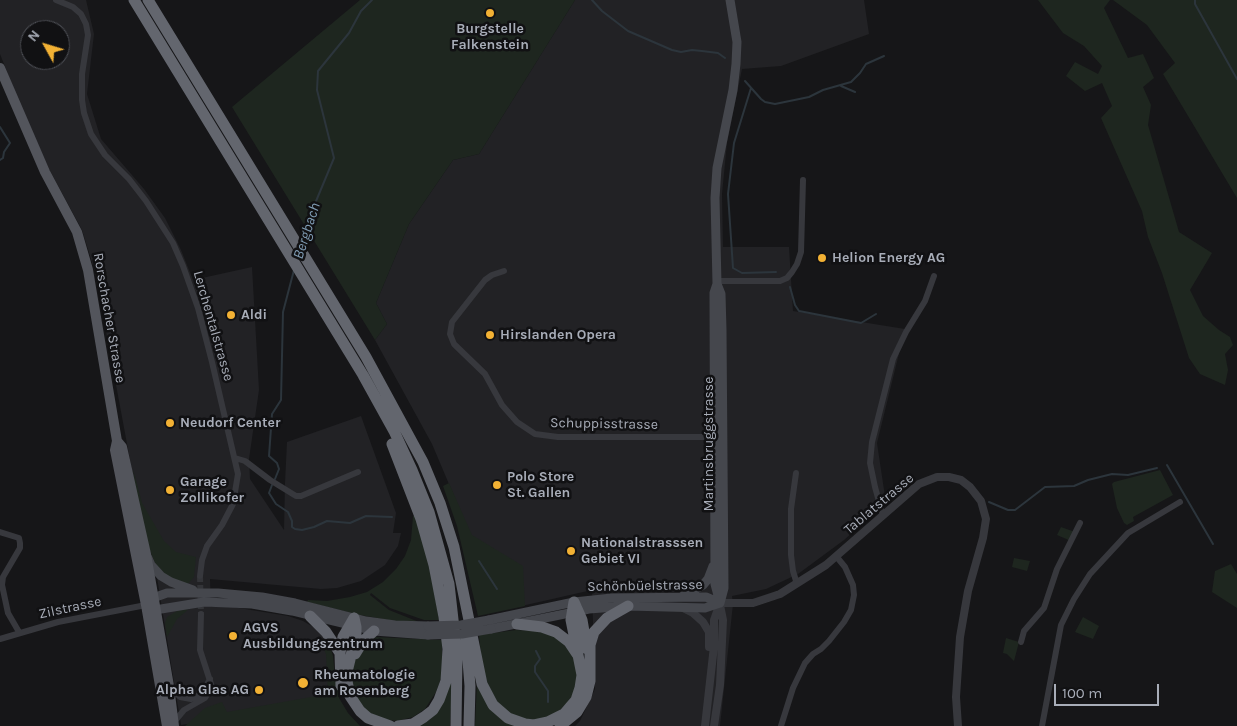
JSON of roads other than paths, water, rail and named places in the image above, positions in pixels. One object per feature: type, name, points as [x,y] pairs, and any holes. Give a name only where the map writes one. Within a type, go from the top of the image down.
[{"type":"highway","points":[[134,0],[371,389],[400,444],[420,489],[444,563],[454,617],[457,655],[456,726]]},
{"type":"highway","points":[[148,0],[345,322],[391,400],[423,462],[438,496],[454,547],[482,684],[493,705],[508,718],[534,725],[552,721],[564,714],[574,703],[580,688],[584,658],[584,627],[575,608]]},
{"type":"highway","points":[[371,389],[421,519],[437,578],[448,649],[446,681],[433,710],[413,724],[398,726]]},
{"type":"highway","points":[[463,586],[470,686],[469,726]]},
{"type":"highway","points":[[584,658],[596,629],[610,615],[628,606]]},
{"type":"highway","points":[[310,616],[326,632],[340,653]]},
{"type":"highway","points":[[353,623],[343,637],[340,653],[340,676],[343,696],[352,712],[367,726]]},
{"type":"highway","points":[[353,623],[356,635],[346,676],[350,696],[360,711],[372,720],[390,726]]},
{"type":"highway","points":[[517,624],[542,627],[556,632],[569,642],[584,658],[590,681],[586,697],[573,716],[560,726]]},
{"type":"highway","points":[[346,676],[363,641],[374,631]]},
{"type":"main road","name":"Martinsbruggstrasse","points":[[720,603],[716,588],[716,551],[722,330],[720,294],[717,282],[716,180],[733,90],[737,42],[730,0]]},
{"type":"main road","name":"Rorschacher Strasse","points":[[0,68],[44,172],[68,214],[83,248],[93,293],[117,442],[115,450],[152,604],[169,686],[172,725]]},
{"type":"main road","name":"Martinsbruggstrasse","points":[[718,436],[724,588],[720,603]]},
{"type":"main road","name":"Rorschacher Strasse","points":[[117,442],[122,447],[146,554],[152,604],[172,725]]},
{"type":"main road","name":"Martinsbruggstrasse","points":[[679,602],[708,579],[712,572],[716,551]]},
{"type":"main road","points":[[146,554],[151,565],[161,576],[171,582],[203,593]]},
{"type":"main road","name":"Schönbüelstrasse","points":[[152,604],[167,594],[203,593],[262,597],[295,603],[374,631],[428,631],[517,624],[612,598],[679,602]]},
{"type":"main road","name":"Schönbüelstrasse","points":[[490,625],[519,615],[575,608],[679,602],[706,597],[720,603]]},
{"type":"main road","name":"Schönbüelstrasse","points":[[152,604],[236,602],[353,623],[395,625],[428,631]]},
{"type":"street","name":"Lerchentalstrasse","points":[[56,0],[73,7],[81,14],[86,24],[88,35],[82,74],[82,100],[91,134],[105,155],[129,179],[154,212],[183,266],[198,308],[238,474],[233,504],[220,530],[207,546],[202,560],[200,576]]},
{"type":"street","points":[[717,282],[780,281],[787,278],[797,264],[801,252],[803,180]]},
{"type":"street","name":"Schuppisstrasse","points":[[504,271],[492,275],[486,280],[452,322],[450,334],[454,344],[485,374],[502,406],[517,422],[536,434],[558,437],[718,436]]},
{"type":"street","points":[[883,516],[870,463],[872,442],[893,359],[906,332],[925,301],[934,276]]},
{"type":"street","points":[[235,458],[245,461],[296,496],[301,496],[358,472]]},
{"type":"street","points":[[796,473],[791,509],[791,555],[797,584]]},
{"type":"street","name":"Tablatstrasse","points":[[720,603],[753,603],[768,599],[797,584],[836,556],[919,484],[937,477],[961,480],[970,487],[981,501],[985,511],[986,524],[968,591],[960,637],[956,697],[958,726]]},
{"type":"street","points":[[1042,726],[1061,625],[1074,599],[1090,574],[1128,533],[1180,502]]},
{"type":"street","points":[[1021,642],[1024,630],[1044,608],[1057,569],[1080,523]]},
{"type":"street","points":[[0,532],[19,538],[20,543],[20,548],[3,577],[2,585],[8,612],[19,632]]},
{"type":"street","points":[[781,726],[790,694],[805,663],[829,641],[851,610],[854,595],[853,585],[845,566],[836,556]]},
{"type":"street","name":"Martinsbruggstrasse","points":[[679,602],[698,617],[709,632],[712,671]]},
{"type":"street","name":"Martinsbruggstrasse","points":[[704,726],[712,671],[714,620],[720,603]]},
{"type":"street","name":"Martinsbruggstrasse","points":[[714,726],[720,685],[723,620],[720,603]]},
{"type":"street","name":"Zilstrasse","points":[[0,639],[58,622],[152,604]]},
{"type":"street","points":[[172,725],[184,710],[205,698],[212,687],[200,650],[200,614]]},
{"type":"street","points":[[169,686],[180,696],[191,699],[202,694],[210,679]]},
{"type":"waterway","name":"Bergbach","points":[[302,244],[309,218],[334,158],[317,90],[318,71],[349,33],[361,11],[372,0]]},
{"type":"waterway","points":[[592,0],[602,11],[628,31],[672,50],[718,53],[725,58]]},
{"type":"waterway","points":[[1195,0],[1195,4],[1237,79]]},
{"type":"waterway","points":[[745,81],[761,99],[775,104],[809,97],[823,90],[851,82],[866,64],[884,56]]},
{"type":"waterway","points":[[841,86],[855,92]]},
{"type":"waterway","points":[[751,88],[734,143],[728,194],[733,268],[742,273],[776,272]]},
{"type":"waterway","points":[[0,127],[10,143],[4,152],[3,158],[0,160]]},
{"type":"waterway","name":"Bergbach","points":[[275,479],[279,469],[277,463],[269,456],[272,414],[281,400],[283,312],[294,270]]},
{"type":"waterway","points":[[790,287],[795,305],[799,311],[861,323],[876,314]]},
{"type":"waterway","points":[[1167,465],[1213,544]]},
{"type":"waterway","points":[[989,502],[1008,510],[1015,510],[1045,487],[1074,486],[1088,480],[1112,474],[1128,475],[1157,468]]},
{"type":"waterway","name":"Bergbach","points":[[272,485],[269,493],[276,504],[288,512],[292,521],[292,527],[295,529],[302,530],[327,521],[350,523],[366,516],[392,517]]},
{"type":"waterway","name":"Bergbach","points":[[479,561],[497,589]]},
{"type":"waterway","name":"Bergbach","points":[[536,651],[540,659],[535,666],[535,672],[548,691],[548,702]]},
{"type":"tunnel","points":[[200,576],[201,614]]},
{"type":"place","name":"Burgstelle Falkenstein","points":[[490,13]]},
{"type":"place","name":"Helion Energy AG","points":[[822,258]]},
{"type":"place","name":"Aldi","points":[[231,315]]},
{"type":"place","name":"Hirslanden Opera","points":[[490,335]]},
{"type":"place","name":"Neudorf Center","points":[[170,423]]},
{"type":"place","name":"Polo Store St. Gallen","points":[[497,485]]},
{"type":"place","name":"Garage Zollikofer","points":[[170,490]]},
{"type":"place","name":"Nationalstrasssen Gebiet VI","points":[[571,551]]},
{"type":"place","name":"AGVS Ausbildungszentrum","points":[[233,636]]},
{"type":"place","name":"Rheumatologie am Rosenberg","points":[[303,683]]},
{"type":"place","name":"Alpha Glas AG","points":[[259,690]]}]
